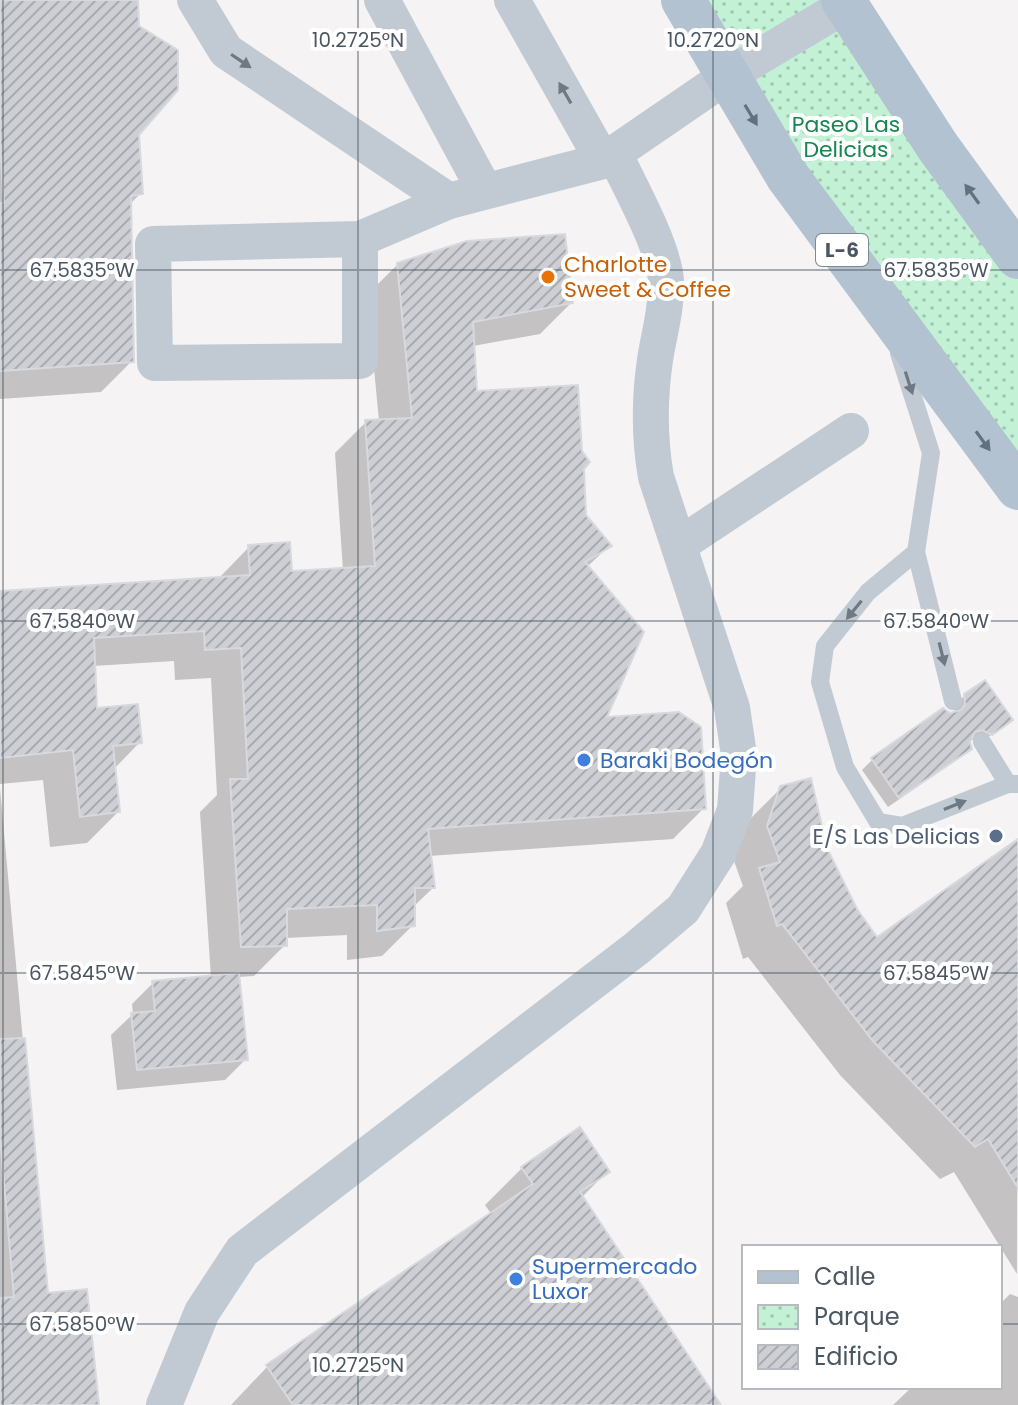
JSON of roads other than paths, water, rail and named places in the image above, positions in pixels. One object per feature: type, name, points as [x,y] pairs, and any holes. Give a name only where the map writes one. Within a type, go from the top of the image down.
[{"type":"main road","name":"L-6","points":[[683,0],[788,177],[1018,488]]},
{"type":"main road","points":[[845,2],[938,147],[1018,257]]},
{"type":"street","points":[[195,0],[226,51],[449,201]]},
{"type":"street","points":[[382,0],[485,191]]},
{"type":"street","points":[[164,1405],[202,1312],[242,1251],[637,948],[683,909],[718,854],[735,810],[739,755],[732,708],[656,477],[650,440],[649,416],[665,305],[666,277],[650,229],[512,0]]},
{"type":"street","points":[[360,239],[360,361],[155,363],[153,244],[360,239],[449,201],[609,158],[727,76],[845,2]]},
{"type":"street","points":[[679,545],[851,431]]},
{"type":"lane","points":[[885,308],[931,453],[916,552],[953,701]]},
{"type":"lane","points":[[916,552],[868,592],[825,646],[820,682],[845,767],[878,822],[902,826],[1013,784],[982,742]]},
{"type":"place","name":"Charlotte Sweet & Coffee","points":[[548,277]]},
{"type":"place","name":"Baraki Bodegón","points":[[584,760]]},
{"type":"place","name":"E/S Las Delicias","points":[[996,836]]},
{"type":"place","name":"Supermercado Luxor","points":[[516,1279]]},
{"type":"park label","name":"Paseo Las Delicias","points":[[846,136]]}]
